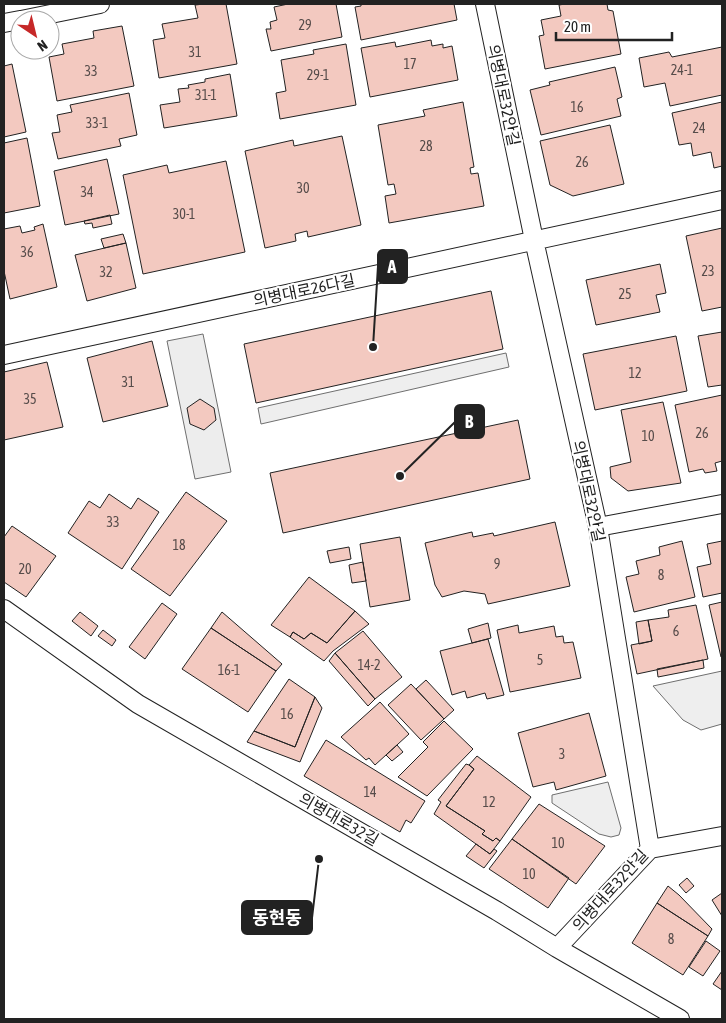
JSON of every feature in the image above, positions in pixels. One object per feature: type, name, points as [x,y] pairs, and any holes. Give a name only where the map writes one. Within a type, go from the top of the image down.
[{"type":"lane","points":[[60,12],[100,4]]},
{"type":"lane","name":"의병대로32안길","points":[[485,4],[534,240],[598,527],[650,849],[557,948]]},
{"type":"lane","name":"의병대로26다길","points":[[4,355],[722,200]]},
{"type":"lane","points":[[598,527],[722,504]]},
{"type":"lane","name":"의병대로32길","points":[[4,609],[138,704],[497,910],[557,948],[680,1019]]},
{"type":"lane","points":[[650,849],[722,836]]},
{"type":"shaded area","points":[[203,334],[231,472],[195,479],[167,341]]},
{"type":"shaded area","points":[[506,353],[509,367],[261,424],[258,408]]},
{"type":"shaded area","points":[[722,671],[722,724],[701,730],[683,720],[653,686]]},
{"type":"shaded area","points":[[608,782],[621,828],[619,835],[611,837],[599,834],[552,803],[552,795]]},
{"type":"building","points":[[226,4],[237,64],[159,78],[153,40],[165,38],[162,24],[198,18],[195,5]]},
{"type":"building","points":[[288,4],[336,4],[342,37],[271,51],[266,29],[271,29],[270,22],[277,20],[274,7]]},
{"type":"building","points":[[361,4],[454,4],[457,20],[361,40],[355,7],[361,6]]},
{"type":"building","points":[[607,4],[608,10],[613,11],[621,54],[545,69],[539,36],[544,35],[541,20],[561,16],[559,5]]},
{"type":"building","points":[[122,26],[134,86],[57,101],[50,60],[60,60],[60,55],[64,54],[62,44],[94,38],[93,31]]},
{"type":"building","points":[[431,40],[432,46],[443,44],[443,48],[452,46],[458,80],[370,97],[361,48],[395,42],[396,47]]},
{"type":"building","points":[[346,44],[356,105],[280,119],[276,93],[286,91],[281,60],[314,54],[313,50]]},
{"type":"building","points":[[722,47],[722,95],[670,106],[665,83],[644,87],[639,58],[669,52],[672,57]]},
{"type":"building","points":[[12,64],[26,132],[4,137],[4,66]]},
{"type":"building","points":[[615,67],[622,97],[617,99],[621,116],[541,135],[530,90],[550,85],[549,82]]},
{"type":"building","points":[[230,74],[237,116],[164,128],[160,105],[180,102],[178,89],[189,88],[188,85],[205,82],[205,79]]},
{"type":"building","points":[[129,93],[137,135],[119,139],[121,146],[58,159],[52,133],[60,132],[57,115],[72,112],[70,105]]},
{"type":"building","points":[[463,102],[474,167],[470,168],[471,174],[478,173],[484,206],[389,223],[385,196],[396,194],[394,184],[388,185],[378,125],[425,116],[423,110]]},
{"type":"building","points":[[722,102],[722,166],[714,168],[711,152],[693,156],[691,143],[679,145],[672,113]]},
{"type":"building","points":[[610,125],[624,184],[573,196],[550,185],[540,141]]},
{"type":"building","points":[[342,136],[361,225],[308,237],[307,231],[295,234],[296,241],[265,248],[245,151],[293,140],[294,146]]},
{"type":"building","points":[[27,138],[40,206],[4,213],[4,143]]},
{"type":"building","points":[[107,159],[119,214],[65,225],[54,171]]},
{"type":"building","points":[[226,161],[245,252],[143,274],[123,175],[167,165],[169,173]]},
{"type":"building","points":[[110,215],[112,224],[93,228],[92,223],[85,224],[84,221]]},
{"type":"building","points":[[43,224],[57,287],[10,299],[4,271],[4,229],[20,226],[22,233],[35,230],[34,227]]},
{"type":"building","points":[[722,228],[722,307],[702,311],[686,236]]},
{"type":"building","points":[[123,234],[126,243],[104,248],[101,239]]},
{"type":"building","points":[[126,243],[136,288],[87,301],[75,255]]},
{"type":"building","points":[[660,264],[666,293],[656,295],[660,312],[596,325],[586,280]]},
{"type":"building","points":[[491,291],[503,349],[256,403],[244,344]]},
{"type":"building","points":[[722,332],[722,385],[708,387],[698,336]]},
{"type":"building","points":[[676,336],[687,391],[595,410],[583,354]]},
{"type":"building","points":[[152,341],[168,406],[103,422],[87,358]]},
{"type":"building","points":[[47,362],[63,427],[4,440],[4,372]]},
{"type":"building","points":[[722,395],[722,461],[715,463],[717,471],[705,473],[703,469],[689,472],[675,405]]},
{"type":"building","points":[[200,399],[214,408],[216,420],[204,430],[190,424],[187,408]]},
{"type":"building","points":[[663,402],[681,483],[628,491],[611,478],[610,467],[631,462],[621,410]]},
{"type":"building","points":[[518,420],[530,479],[283,533],[270,473]]},
{"type":"building","points":[[186,492],[227,521],[170,596],[131,569]]},
{"type":"building","points":[[109,494],[131,509],[138,498],[159,512],[122,569],[68,533],[89,501],[100,508]]},
{"type":"building","points":[[555,522],[570,586],[488,604],[485,594],[464,591],[442,597],[435,585],[425,543],[472,532],[473,537],[493,533],[494,536]]},
{"type":"building","points":[[12,526],[56,556],[26,597],[4,582],[4,537]]},
{"type":"building","points":[[400,537],[410,600],[370,607],[360,544]]},
{"type":"building","points":[[682,541],[695,597],[634,612],[626,577],[639,574],[636,561],[660,555],[659,547]]},
{"type":"building","points":[[722,541],[722,593],[703,597],[697,567],[711,564],[707,544]]},
{"type":"building","points":[[349,547],[351,559],[330,563],[327,551]]},
{"type":"building","points":[[363,562],[366,581],[352,583],[349,565]]},
{"type":"building","points":[[309,577],[355,611],[327,643],[311,633],[304,639],[293,632],[290,637],[271,625]]},
{"type":"building","points":[[722,602],[722,657],[721,657],[709,605]]},
{"type":"building","points":[[162,603],[177,614],[145,659],[129,647]]},
{"type":"building","points":[[696,605],[708,659],[637,674],[631,645],[652,641],[648,620],[669,617],[668,610]]},
{"type":"building","points":[[355,611],[369,624],[333,651],[324,661],[290,637],[293,632],[304,639],[311,633],[327,643]]},
{"type":"building","points":[[80,612],[98,626],[91,636],[72,621]]},
{"type":"building","points":[[222,612],[282,664],[276,671],[211,628]]},
{"type":"building","points":[[648,620],[652,641],[639,644],[636,622]]},
{"type":"building","points":[[488,623],[491,638],[472,643],[468,629]]},
{"type":"building","points":[[518,625],[519,633],[554,626],[556,637],[563,636],[564,643],[573,642],[581,678],[510,692],[497,630]]},
{"type":"building","points":[[211,628],[276,671],[248,712],[182,669]]},
{"type":"building","points":[[103,630],[116,640],[112,646],[98,636]]},
{"type":"building","points":[[363,631],[402,677],[375,699],[335,653]]},
{"type":"building","points":[[488,639],[504,695],[487,699],[485,693],[467,698],[465,691],[452,695],[440,651]]},
{"type":"building","points":[[335,653],[375,699],[368,706],[329,661]]},
{"type":"building","points":[[703,660],[704,668],[658,677],[657,669]]},
{"type":"building","points":[[289,679],[315,697],[295,747],[254,731]]},
{"type":"building","points":[[426,680],[454,710],[444,719],[416,689]]},
{"type":"building","points":[[411,684],[444,719],[421,740],[388,705]]},
{"type":"building","points":[[315,697],[322,708],[300,762],[247,742],[254,731],[295,747]]},
{"type":"building","points":[[380,702],[409,734],[375,765],[369,758],[366,760],[341,737]]},
{"type":"building","points":[[589,713],[606,776],[556,790],[554,782],[533,787],[518,733]]},
{"type":"building","points":[[444,721],[473,749],[427,796],[398,777],[428,747],[423,742]]},
{"type":"building","points":[[326,740],[425,801],[411,823],[406,820],[400,832],[304,776]]},
{"type":"building","points":[[397,745],[403,752],[392,761],[386,755]]},
{"type":"building","points":[[477,756],[531,797],[500,841],[496,838],[493,841],[482,834],[485,831],[446,806],[474,769],[469,765]]},
{"type":"building","points":[[466,764],[474,769],[446,806],[485,831],[482,834],[493,841],[496,838],[500,841],[490,854],[434,814],[441,802],[438,800]]},
{"type":"building","points":[[539,804],[605,846],[576,884],[512,839]]},
{"type":"building","points":[[512,839],[569,878],[548,908],[489,869]]},
{"type":"building","points":[[476,844],[490,854],[494,849],[497,851],[484,868],[466,856]]},
{"type":"building","points":[[687,878],[694,886],[686,893],[679,885]]},
{"type":"building","points":[[668,886],[712,929],[708,936],[657,903]]},
{"type":"building","points":[[722,893],[722,916],[712,900]]},
{"type":"building","points":[[657,903],[708,936],[683,975],[632,943]]},
{"type":"building","points":[[706,941],[720,951],[703,976],[689,967]]},
{"type":"building","points":[[722,971],[722,990],[713,984]]},
{"type":"place","name":"A","points":[[373,347]]},
{"type":"place","name":"B","points":[[400,476]]},
{"type":"place","name":"동현동","points":[[319,859]]}]
